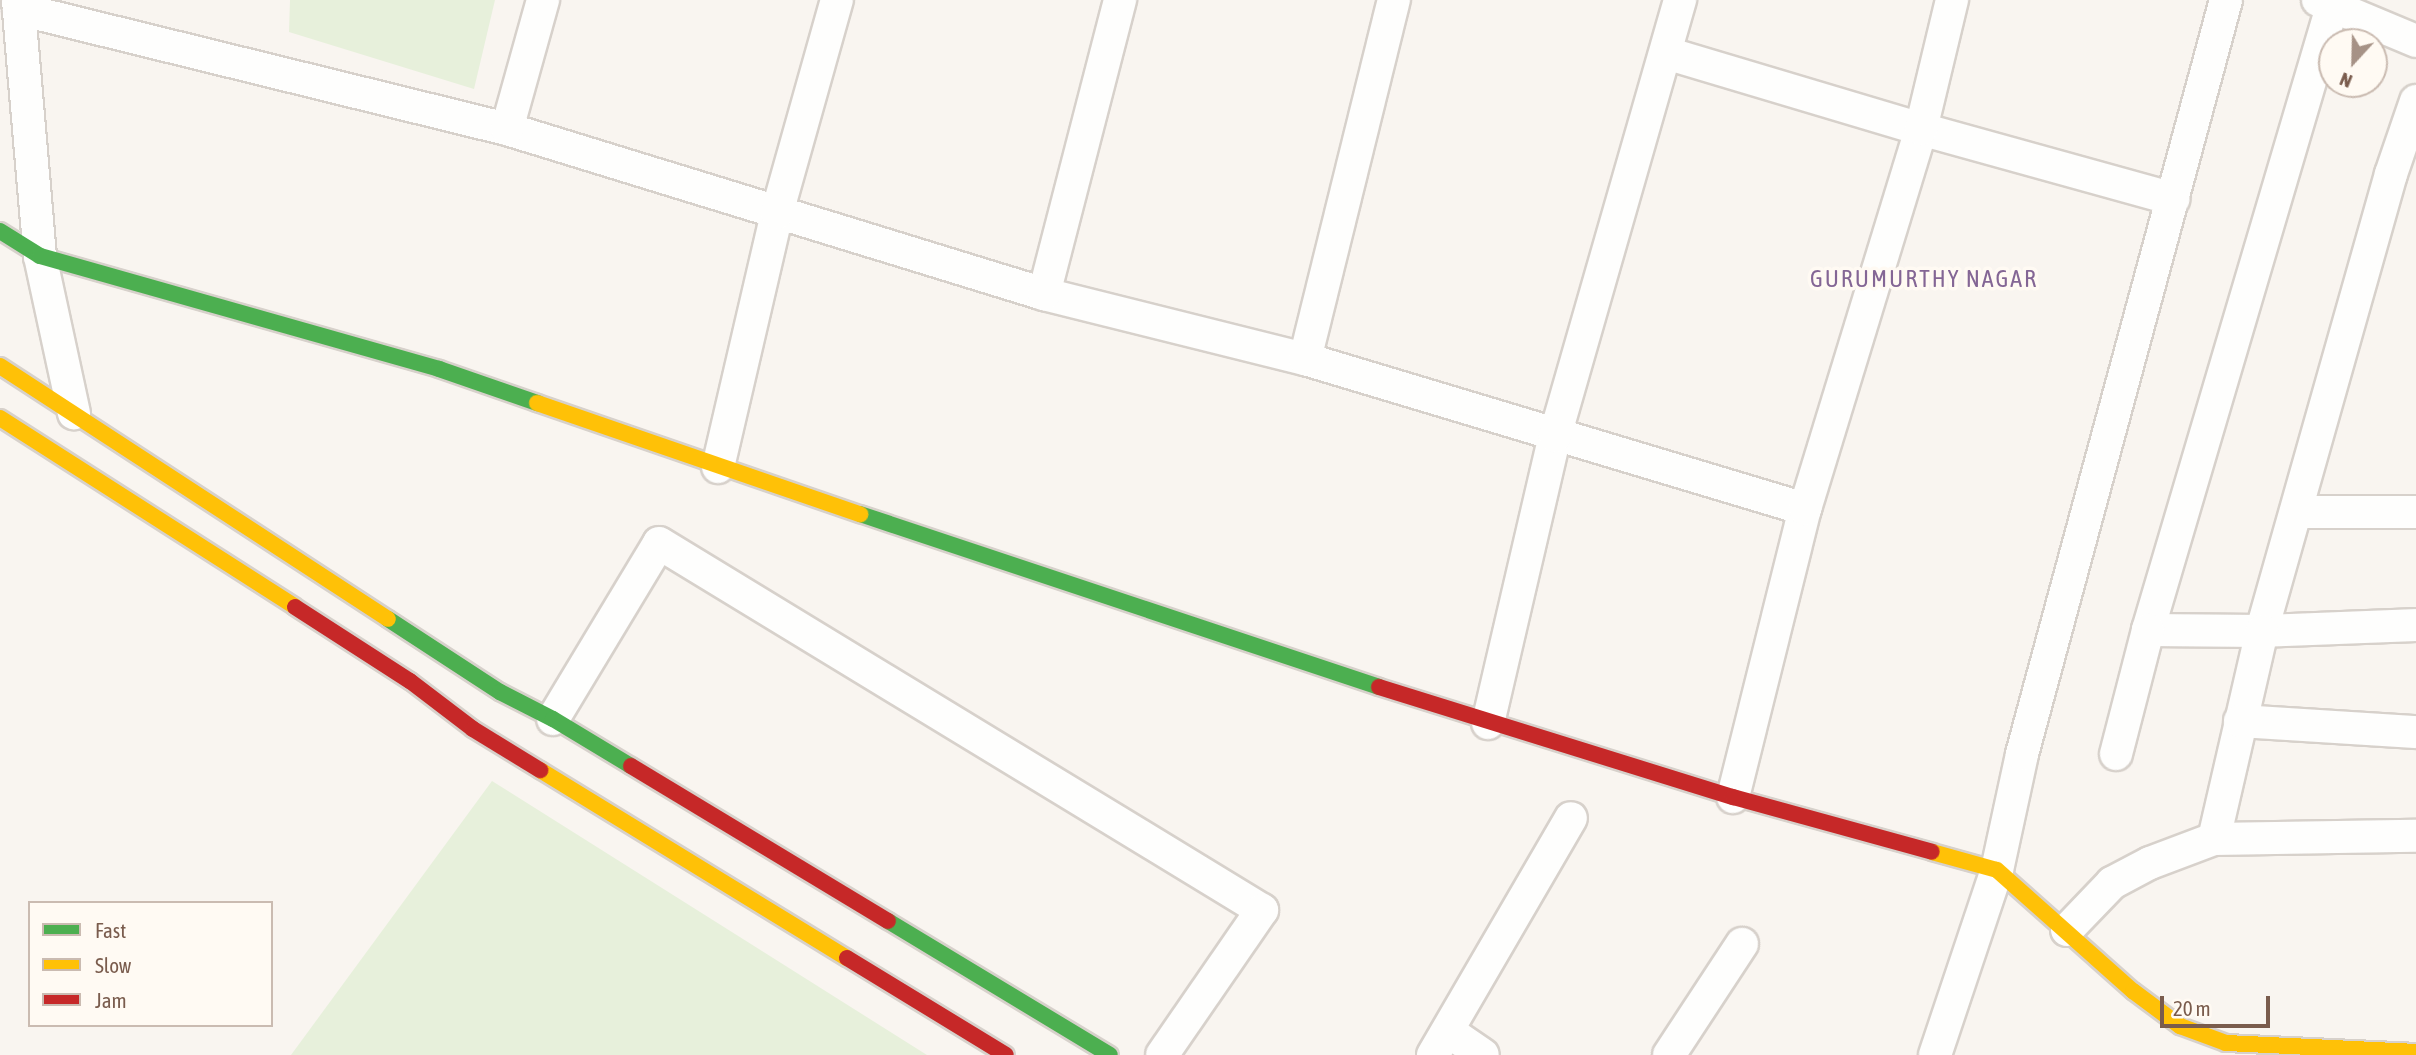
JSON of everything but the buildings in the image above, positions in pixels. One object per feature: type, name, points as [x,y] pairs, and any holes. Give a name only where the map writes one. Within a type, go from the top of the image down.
[{"type":"street","points":[[507,129],[543,0]]},
{"type":"street","points":[[718,467],[777,213],[837,0]]},
{"type":"street","points":[[1044,294],[1120,0]]},
{"type":"street","points":[[1305,359],[1394,0]]},
{"type":"street","points":[[1488,723],[1555,436],[1680,0]]},
{"type":"street","points":[[1733,797],[1805,509],[1921,129],[1952,0]]},
{"type":"street","points":[[1935,1055],[1997,870],[2022,754],[2226,0]]},
{"type":"street","points":[[2116,754],[2148,630],[2328,2],[2416,41]]},
{"type":"street","points":[[74,413],[40,256],[19,4],[507,129],[1044,294],[1305,359],[1805,509]]},
{"type":"street","points":[[1666,53],[1921,129],[2173,199]]},
{"type":"street","points":[[2214,839],[2262,631],[2391,174],[2416,101]]},
{"type":"street","points":[[0,231],[40,256],[439,369],[718,467],[1488,723],[1610,757],[1733,797],[1997,870],[2133,991],[2180,1026],[2226,1043],[2416,1052]]},
{"type":"street","points":[[0,366],[500,692],[554,719],[1110,1055]]},
{"type":"street","points":[[0,418],[410,681],[473,729],[1006,1055]]},
{"type":"street","points":[[2296,512],[2416,512]]},
{"type":"street","points":[[554,719],[659,543],[1262,910],[1162,1055]]},
{"type":"street","points":[[2148,630],[2262,631],[2416,625]]},
{"type":"street","points":[[2240,722],[2416,732]]},
{"type":"street","points":[[1483,1055],[1441,1043],[1571,818]]},
{"type":"street","points":[[2067,930],[2112,883],[2150,863],[2214,839],[2416,836]]},
{"type":"street","points":[[1669,1055],[1742,944]]},
{"type":"green space","points":[[290,0],[495,0],[474,89],[289,32]]},
{"type":"green space","points":[[492,781],[927,1055],[291,1055]]},
{"type":"traffic: fast","points":[[0,231],[40,256],[439,369],[537,403]]},
{"type":"traffic: fast","points":[[860,514],[1379,687]]},
{"type":"traffic: fast","points":[[388,619],[500,692],[553,719],[631,766]]},
{"type":"traffic: fast","points":[[888,921],[1110,1055]]},
{"type":"traffic: slow","points":[[0,366],[388,619]]},
{"type":"traffic: slow","points":[[537,403],[860,514]]},
{"type":"traffic: slow","points":[[0,418],[295,607]]},
{"type":"traffic: slow","points":[[540,770],[847,958]]},
{"type":"traffic: slow","points":[[1932,852],[1997,870],[2133,991],[2180,1026],[2226,1043],[2416,1052]]},
{"type":"traffic: jam","points":[[295,607],[410,681],[473,729],[540,770]]},
{"type":"traffic: jam","points":[[1379,687],[1733,797],[1932,852]]},
{"type":"traffic: jam","points":[[631,766],[888,921]]},
{"type":"traffic: jam","points":[[847,958],[1006,1055]]},
{"type":"district","name":"GURUMURTHY NAGAR","points":[[1924,279]]}]
